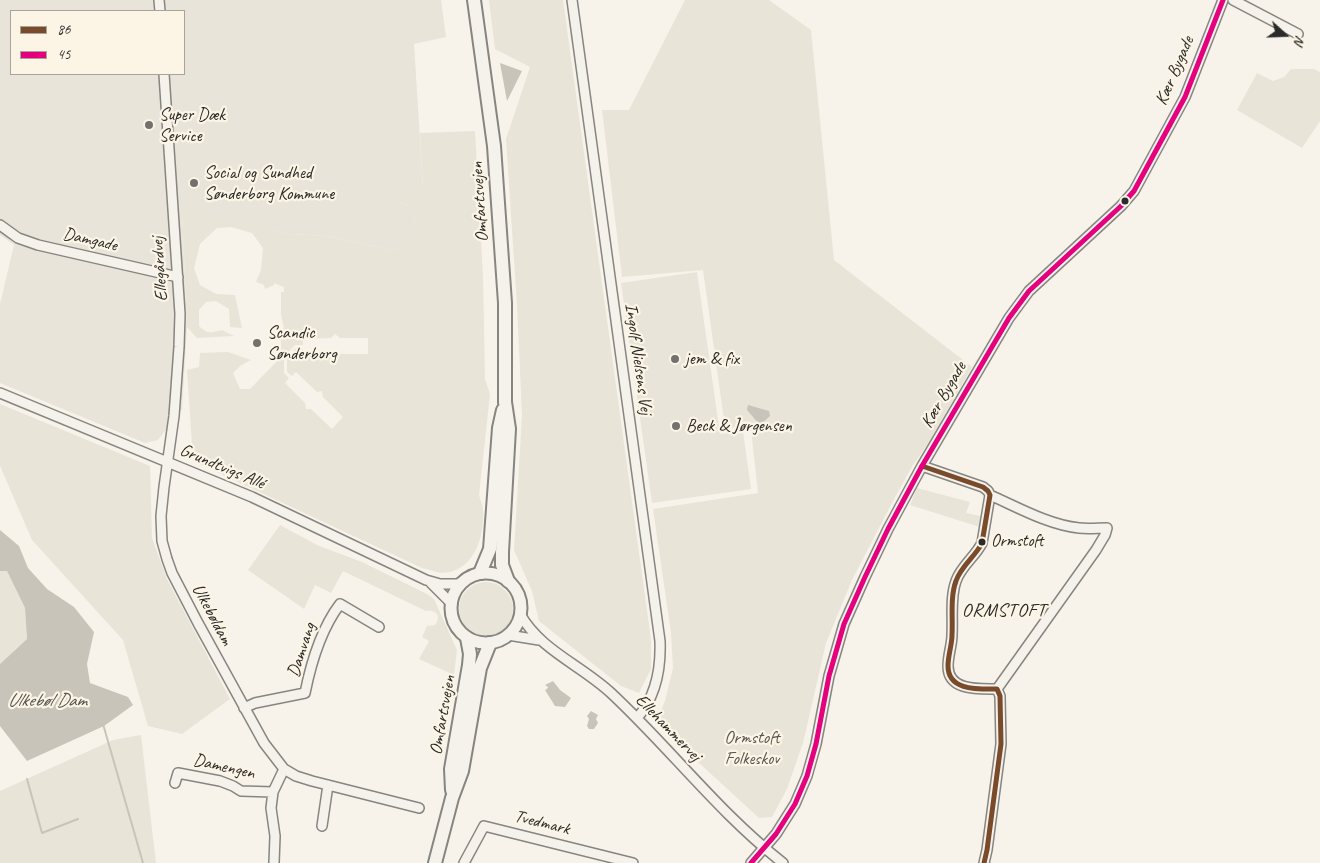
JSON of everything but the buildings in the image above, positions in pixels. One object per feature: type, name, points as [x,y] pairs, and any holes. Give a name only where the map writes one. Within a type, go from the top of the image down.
[{"type":"highway","name":"Omfartsvejen","points":[[474,0],[494,146],[505,303],[505,402],[510,429],[502,565],[508,581]]},
{"type":"highway","name":"Omfartsvejen","points":[[480,574],[490,549],[499,428],[505,402]]},
{"type":"highway","name":"Omfartsvejen","points":[[452,798],[451,769],[469,665],[470,654],[467,638]]},
{"type":"highway","name":"Omfartsvejen","points":[[435,863],[452,798],[462,771],[480,668],[490,642]]},
{"type":"main road","points":[[480,574],[492,574],[508,581],[517,594],[520,604],[520,614],[517,623],[508,635],[490,642],[478,642],[467,638],[455,625],[451,614],[451,603],[460,584],[467,578],[480,574]]},
{"type":"street","name":"Ingolf Nielsens Vej","points":[[572,0],[660,641],[661,660],[658,678],[649,702],[637,718]]},
{"type":"street","name":"Kær Bygade","points":[[765,849],[795,804],[807,776],[816,744],[829,676],[848,616],[888,529],[922,466],[1009,318],[1029,291],[1121,206],[1134,191],[1185,97],[1223,0]]},
{"type":"street","points":[[1233,0],[1298,34]]},
{"type":"street","name":"Ellegårdvej","points":[[164,75],[178,277],[179,347],[174,416],[167,461]]},
{"type":"street","name":"Damgade","points":[[0,226],[18,238],[38,245],[178,277]]},
{"type":"street","name":"Grundtvigs Allé","points":[[0,393],[252,497],[426,580],[440,584],[460,584]]},
{"type":"street","name":"Ulkebøldam","points":[[167,461],[161,516],[162,541],[167,559],[172,573],[198,624],[264,743],[284,769],[296,776],[419,808]]},
{"type":"street","points":[[922,466],[983,487],[988,490],[990,495],[982,543],[979,550],[960,571],[956,580],[948,665],[949,676],[963,687],[997,689]]},
{"type":"street","points":[[984,863],[988,850],[1001,744],[1001,704],[997,689],[1001,681],[1056,609],[1096,550],[1107,528],[1079,528],[1064,525],[990,495]]},
{"type":"street","name":"Grundtvigs Allé","points":[[426,580],[451,603]]},
{"type":"street","name":"Damvang","points":[[244,708],[255,703],[305,693],[310,669],[330,617],[340,604],[379,627]]},
{"type":"street","name":"Ellehammervej","points":[[520,614],[526,625],[539,640],[609,691],[637,718],[713,800],[765,849],[783,863]]},
{"type":"street","name":"Ellehammervej","points":[[508,635],[539,640]]},
{"type":"street","points":[[274,863],[275,836],[271,808],[273,792],[284,769]]},
{"type":"street","name":"Damengen","points":[[175,783],[178,773],[220,781],[234,786],[241,791],[273,792]]},
{"type":"street","points":[[322,826],[328,785]]},
{"type":"street","name":"Tvedmark","points":[[464,863],[484,826],[633,863]]},
{"type":"street","points":[[751,863],[765,849]]},
{"type":"shaded area","points":[[0,0],[441,0],[446,37],[414,44],[423,186],[389,197],[409,206],[415,223],[407,237],[395,251],[326,236],[289,234],[182,209],[187,327],[182,409],[158,440],[145,443],[0,383],[0,304],[14,245],[0,235]]},
{"type":"shaded area","points":[[697,272],[720,434],[743,431],[751,489],[652,503],[621,283]]},
{"type":"green space","points":[[489,0],[563,0],[651,640],[651,669],[639,693],[621,686],[539,621],[532,591],[514,550],[522,415],[506,139],[530,67],[495,49]]},
{"type":"green space","name":"Ormstoft Folkeskov","points":[[685,0],[769,0],[811,30],[834,260],[972,367],[932,438],[913,465],[852,580],[826,643],[803,743],[787,789],[772,817],[759,818],[698,762],[657,720],[665,701],[673,668],[671,633],[653,509],[758,493],[751,429],[725,427],[703,270],[622,277],[602,110],[629,110]]},
{"type":"green space","points":[[1291,69],[1314,69],[1320,72],[1320,121],[1302,148],[1237,110],[1257,73],[1273,81],[1284,77]]},
{"type":"green space","points":[[475,131],[483,276],[485,379],[490,394],[479,495],[483,508],[483,521],[479,542],[469,560],[461,567],[441,573],[422,568],[193,461],[187,370],[199,367],[200,353],[228,352],[251,360],[240,366],[233,373],[240,389],[250,389],[280,358],[284,359],[284,373],[289,378],[285,383],[305,403],[306,409],[311,409],[332,429],[343,417],[323,397],[322,391],[317,392],[296,372],[292,376],[287,372],[287,358],[296,348],[303,349],[303,355],[332,354],[335,358],[340,354],[368,354],[368,338],[340,338],[335,334],[331,338],[303,339],[303,345],[295,345],[285,355],[281,353],[281,331],[284,328],[281,315],[281,292],[284,292],[284,287],[274,283],[274,285],[265,289],[264,285],[256,282],[261,270],[263,248],[252,233],[231,227],[217,228],[200,244],[194,268],[200,285],[216,294],[235,295],[242,328],[230,327],[229,309],[216,301],[206,302],[199,310],[199,326],[207,332],[222,330],[234,336],[197,338],[187,327],[182,208],[289,234],[326,236],[395,251],[407,237],[415,223],[409,206],[389,197],[391,190],[423,186],[420,133]]},
{"type":"green space","points":[[0,404],[150,466],[152,538],[167,579],[230,699],[182,734],[148,726],[123,640],[32,540],[0,466]]},
{"type":"green space","points":[[917,488],[970,502],[966,513],[985,517],[983,528],[910,505]]},
{"type":"green space","points":[[280,525],[317,545],[362,562],[434,599],[457,650],[454,675],[419,659],[429,641],[422,637],[427,626],[435,625],[437,622],[438,616],[435,612],[426,611],[343,571],[331,593],[315,585],[304,609],[248,570]]},
{"type":"green space","points":[[0,571],[7,571],[25,608],[27,639],[0,664]]},
{"type":"green space","points":[[486,582],[496,584],[505,590],[511,599],[513,609],[511,619],[505,628],[496,634],[486,636],[476,634],[467,628],[461,619],[459,609],[461,599],[467,590],[476,584]]},
{"type":"green space","points":[[141,735],[156,863],[0,863],[0,791],[113,740]]},
{"type":"water","points":[[500,63],[522,71],[507,101]]},
{"type":"water","points":[[748,405],[769,411],[770,416],[760,425],[747,410]]},
{"type":"water","name":"Ulkebøl Dam","points":[[0,530],[19,546],[28,568],[47,589],[74,607],[94,632],[87,664],[90,683],[128,697],[133,705],[104,726],[27,761],[0,726],[0,664],[27,639],[25,608],[7,571],[0,571]]},
{"type":"water","points":[[553,681],[560,690],[571,698],[565,707],[555,706],[545,690],[548,687],[545,685]]},
{"type":"water","points":[[591,711],[598,715],[596,719],[598,723],[594,729],[589,729],[587,726],[589,719],[587,716]]},
{"type":"waterway","points":[[103,724],[143,863]]},
{"type":"waterway","points":[[27,779],[42,833],[78,819]]},
{"type":"transit line","name":"45","points":[[751,863],[776,834],[795,804],[807,776],[816,744],[829,676],[844,624],[888,529],[922,466],[1009,318],[1029,291],[1121,206],[1134,191],[1185,97],[1223,0]]},
{"type":"transit line","name":"86","points":[[922,466],[983,487],[990,495],[982,543],[961,571],[954,587],[952,639],[948,666],[949,674],[958,684],[965,687],[997,689],[1000,696],[1001,744],[984,863]]},
{"type":"place","name":"Super Dæk Service","points":[[149,125]]},
{"type":"place","name":"Social og Sundhed Sønderborg Kommune","points":[[194,183]]},
{"type":"place","name":"Scandic Sønderborg","points":[[257,343]]},
{"type":"place","name":"jem & fix","points":[[675,359]]},
{"type":"place","name":"Beck & Jørgensen","points":[[676,426]]},
{"type":"place","name":"Ormstoft","points":[[982,542]]},
{"type":"district","name":"ORMSTOFT","points":[[1004,611]]}]
